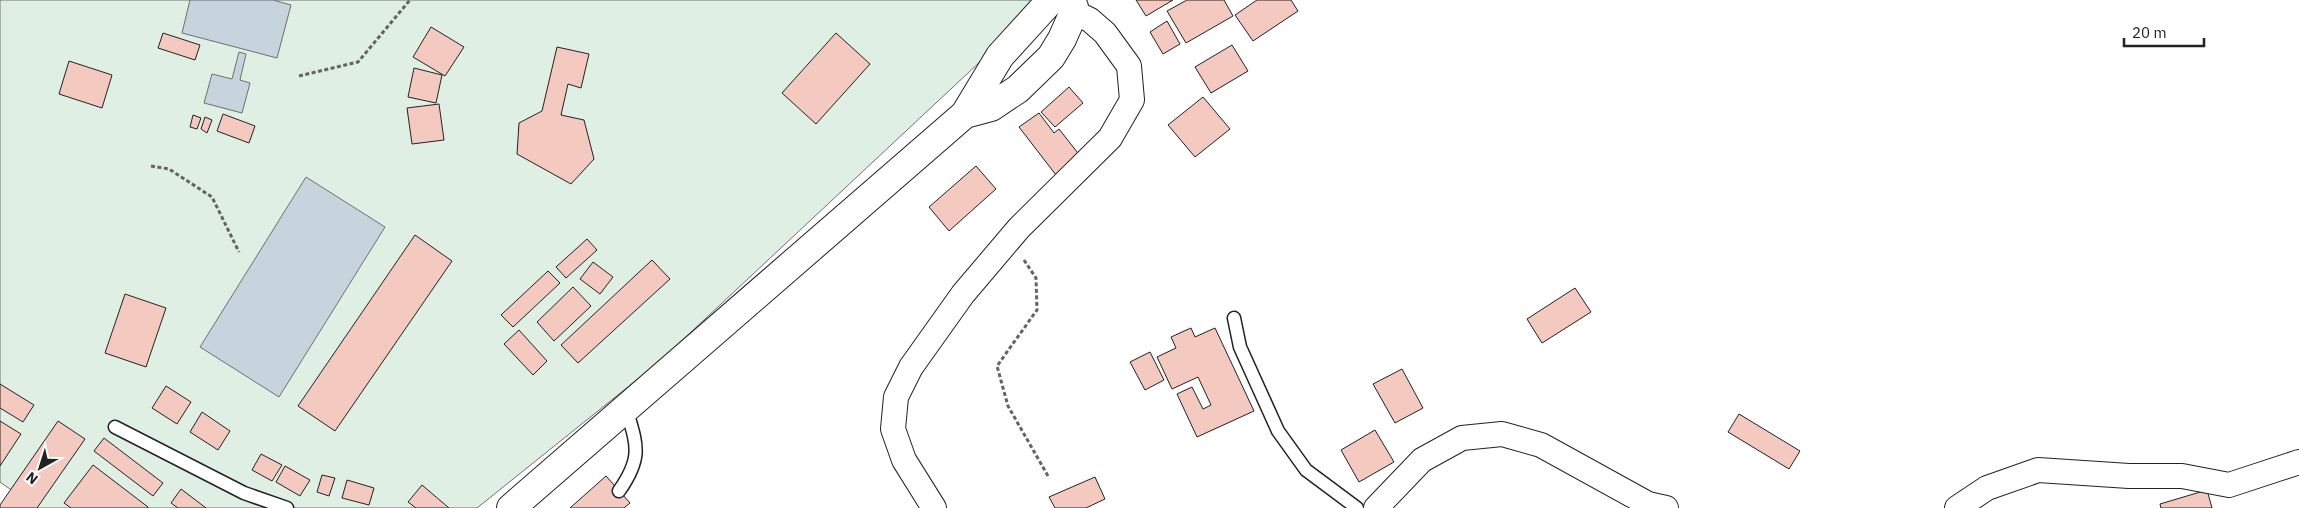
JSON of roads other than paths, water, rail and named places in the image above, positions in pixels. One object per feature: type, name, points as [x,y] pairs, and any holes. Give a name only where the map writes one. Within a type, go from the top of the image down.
[{"type":"highway","points":[[511,508],[966,114],[1000,56],[1036,14],[1065,6],[1062,39],[1051,56],[1018,89],[991,106],[966,114]]},
{"type":"street","points":[[934,508],[904,460],[893,429],[896,396],[911,367],[963,294],[1010,239],[1110,138],[1132,100],[1129,66],[1105,33],[1090,20],[1065,6]]},
{"type":"street","points":[[1376,508],[1422,460],[1462,438],[1502,434],[1541,445],[1648,504],[1666,508]]},
{"type":"street","points":[[1957,508],[1987,488],[2038,470],[2128,476],[2182,476],[2230,485],[2299,462]]},
{"type":"lane","points":[[1234,318],[1240,346],[1278,430],[1306,470],[1358,508]]},
{"type":"lane","points":[[619,491],[635,465],[636,443],[626,408]]},
{"type":"lane","points":[[115,427],[244,493],[287,508]]}]
